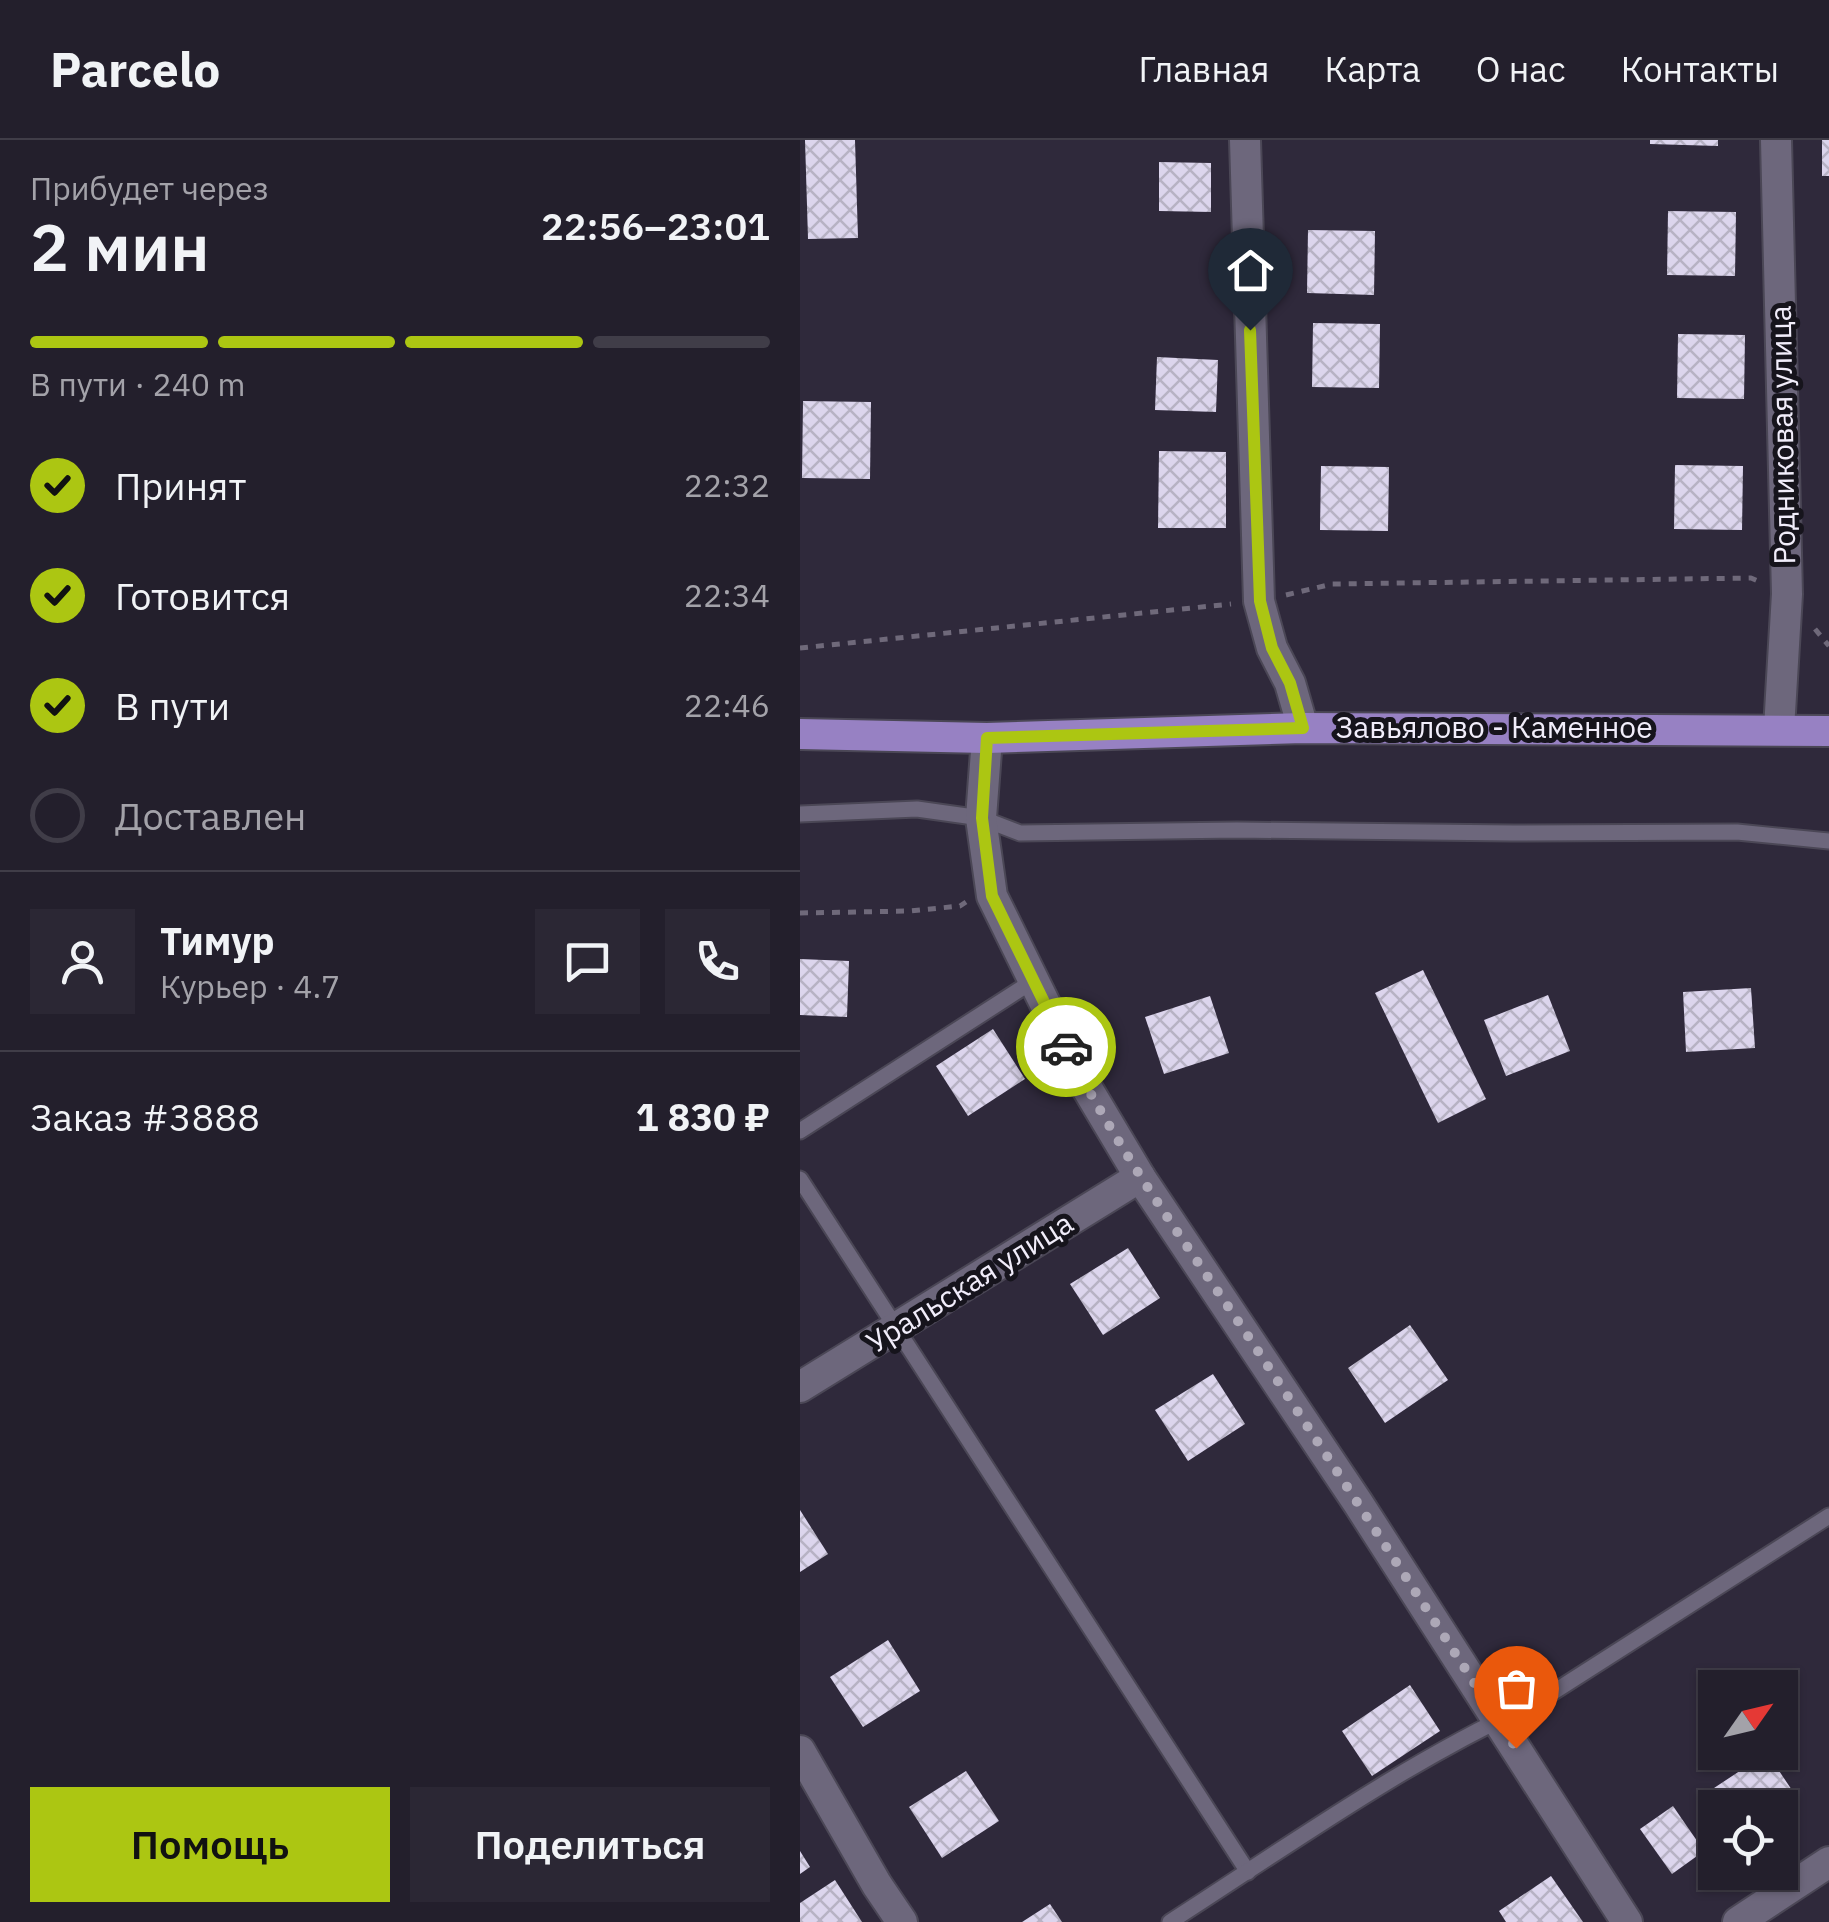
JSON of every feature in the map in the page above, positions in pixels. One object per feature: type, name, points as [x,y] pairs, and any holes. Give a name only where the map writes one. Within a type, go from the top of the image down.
[{"type":"main road","name":"Завьялово - Каменное","points":[[800,734],[987,738],[1303,728],[1829,731]]},
{"type":"street","points":[[1245,140],[1260,601],[1272,648],[1290,683],[1303,728]]},
{"type":"street","name":"Родниковая улица","points":[[1776,140],[1787,594],[1779,729]]},
{"type":"street","points":[[987,738],[982,818],[992,896],[1084,1083],[1140,1177],[1358,1503],[1627,1922]]},
{"type":"street","name":"Уральская улица","points":[[800,1387],[1140,1177]]},
{"type":"street","points":[[800,1751],[877,1886],[902,1922]]},
{"type":"street","points":[[1738,1922],[1829,1862]]},
{"type":"lane","points":[[800,814],[918,809],[982,818],[1020,833],[1737,832],[1829,841]]},
{"type":"lane","points":[[800,1131],[1033,981]]},
{"type":"lane","points":[[800,1179],[1248,1872]]},
{"type":"lane","points":[[1170,1922],[1368,1794],[1541,1700],[1829,1516]]},
{"type":"path","points":[[800,648],[1260,601],[1332,584],[1751,578],[1787,594],[1829,646]]},
{"type":"path","points":[[800,913],[960,906],[991,886]]},
{"type":"building","points":[[805,140],[855,140],[858,238],[808,239]]},
{"type":"building","points":[[1650,140],[1718,140],[1718,146],[1650,144]]},
{"type":"building","points":[[1822,140],[1829,140],[1829,176],[1822,176]]},
{"type":"building","points":[[1159,162],[1211,163],[1211,212],[1159,211]]},
{"type":"building","points":[[1668,211],[1736,212],[1735,276],[1667,275]]},
{"type":"building","points":[[1308,230],[1375,231],[1374,295],[1307,293]]},
{"type":"building","points":[[1313,323],[1380,324],[1379,388],[1312,387]]},
{"type":"building","points":[[1678,334],[1745,335],[1744,399],[1677,398]]},
{"type":"building","points":[[1157,357],[1218,360],[1216,412],[1155,410]]},
{"type":"building","points":[[803,401],[871,402],[870,479],[802,478]]},
{"type":"building","points":[[1159,451],[1226,452],[1226,528],[1158,528]]},
{"type":"building","points":[[1675,465],[1743,466],[1742,530],[1674,529]]},
{"type":"building","points":[[1321,466],[1389,467],[1388,531],[1320,530]]},
{"type":"building","points":[[800,959],[849,961],[847,1017],[800,1015]]},
{"type":"building","points":[[1423,970],[1486,1099],[1438,1123],[1375,993]]},
{"type":"building","points":[[1751,988],[1755,1048],[1686,1052],[1683,992]]},
{"type":"building","points":[[1548,995],[1570,1051],[1506,1076],[1484,1020]]},
{"type":"building","points":[[1210,996],[1229,1053],[1164,1074],[1145,1017]]},
{"type":"building","points":[[993,1029],[1025,1079],[968,1116],[936,1066]]},
{"type":"building","points":[[1128,1248],[1160,1298],[1103,1335],[1070,1284]]},
{"type":"building","points":[[1410,1325],[1448,1380],[1385,1423],[1348,1368]]},
{"type":"building","points":[[1213,1374],[1245,1424],[1188,1461],[1155,1410]]},
{"type":"building","points":[[800,1510],[828,1554],[800,1572]]},
{"type":"building","points":[[888,1640],[920,1691],[863,1727],[830,1677]]},
{"type":"building","points":[[1410,1685],[1440,1731],[1372,1776],[1342,1731]]},
{"type":"building","points":[[1741,1770],[1778,1770],[1792,1790],[1715,1790]]},
{"type":"building","points":[[966,1771],[999,1821],[942,1858],[909,1807]]},
{"type":"building","points":[[1673,1806],[1698,1842],[1698,1855],[1672,1874],[1640,1829]]},
{"type":"building","points":[[800,1851],[810,1867],[800,1874]]},
{"type":"building","points":[[1551,1876],[1583,1922],[1506,1922],[1499,1911]]},
{"type":"building","points":[[835,1880],[862,1922],[800,1922],[800,1903]]},
{"type":"building","points":[[1050,1904],[1062,1922],[1022,1922]]},
{"type":"way so far","points":[[1066,1047],[1140,1177],[1516,1748]]},
{"type":"route","points":[[1066,1047],[992,896],[982,818],[987,738],[1303,728],[1290,683],[1272,648],[1260,601],[1250,330]]}]
